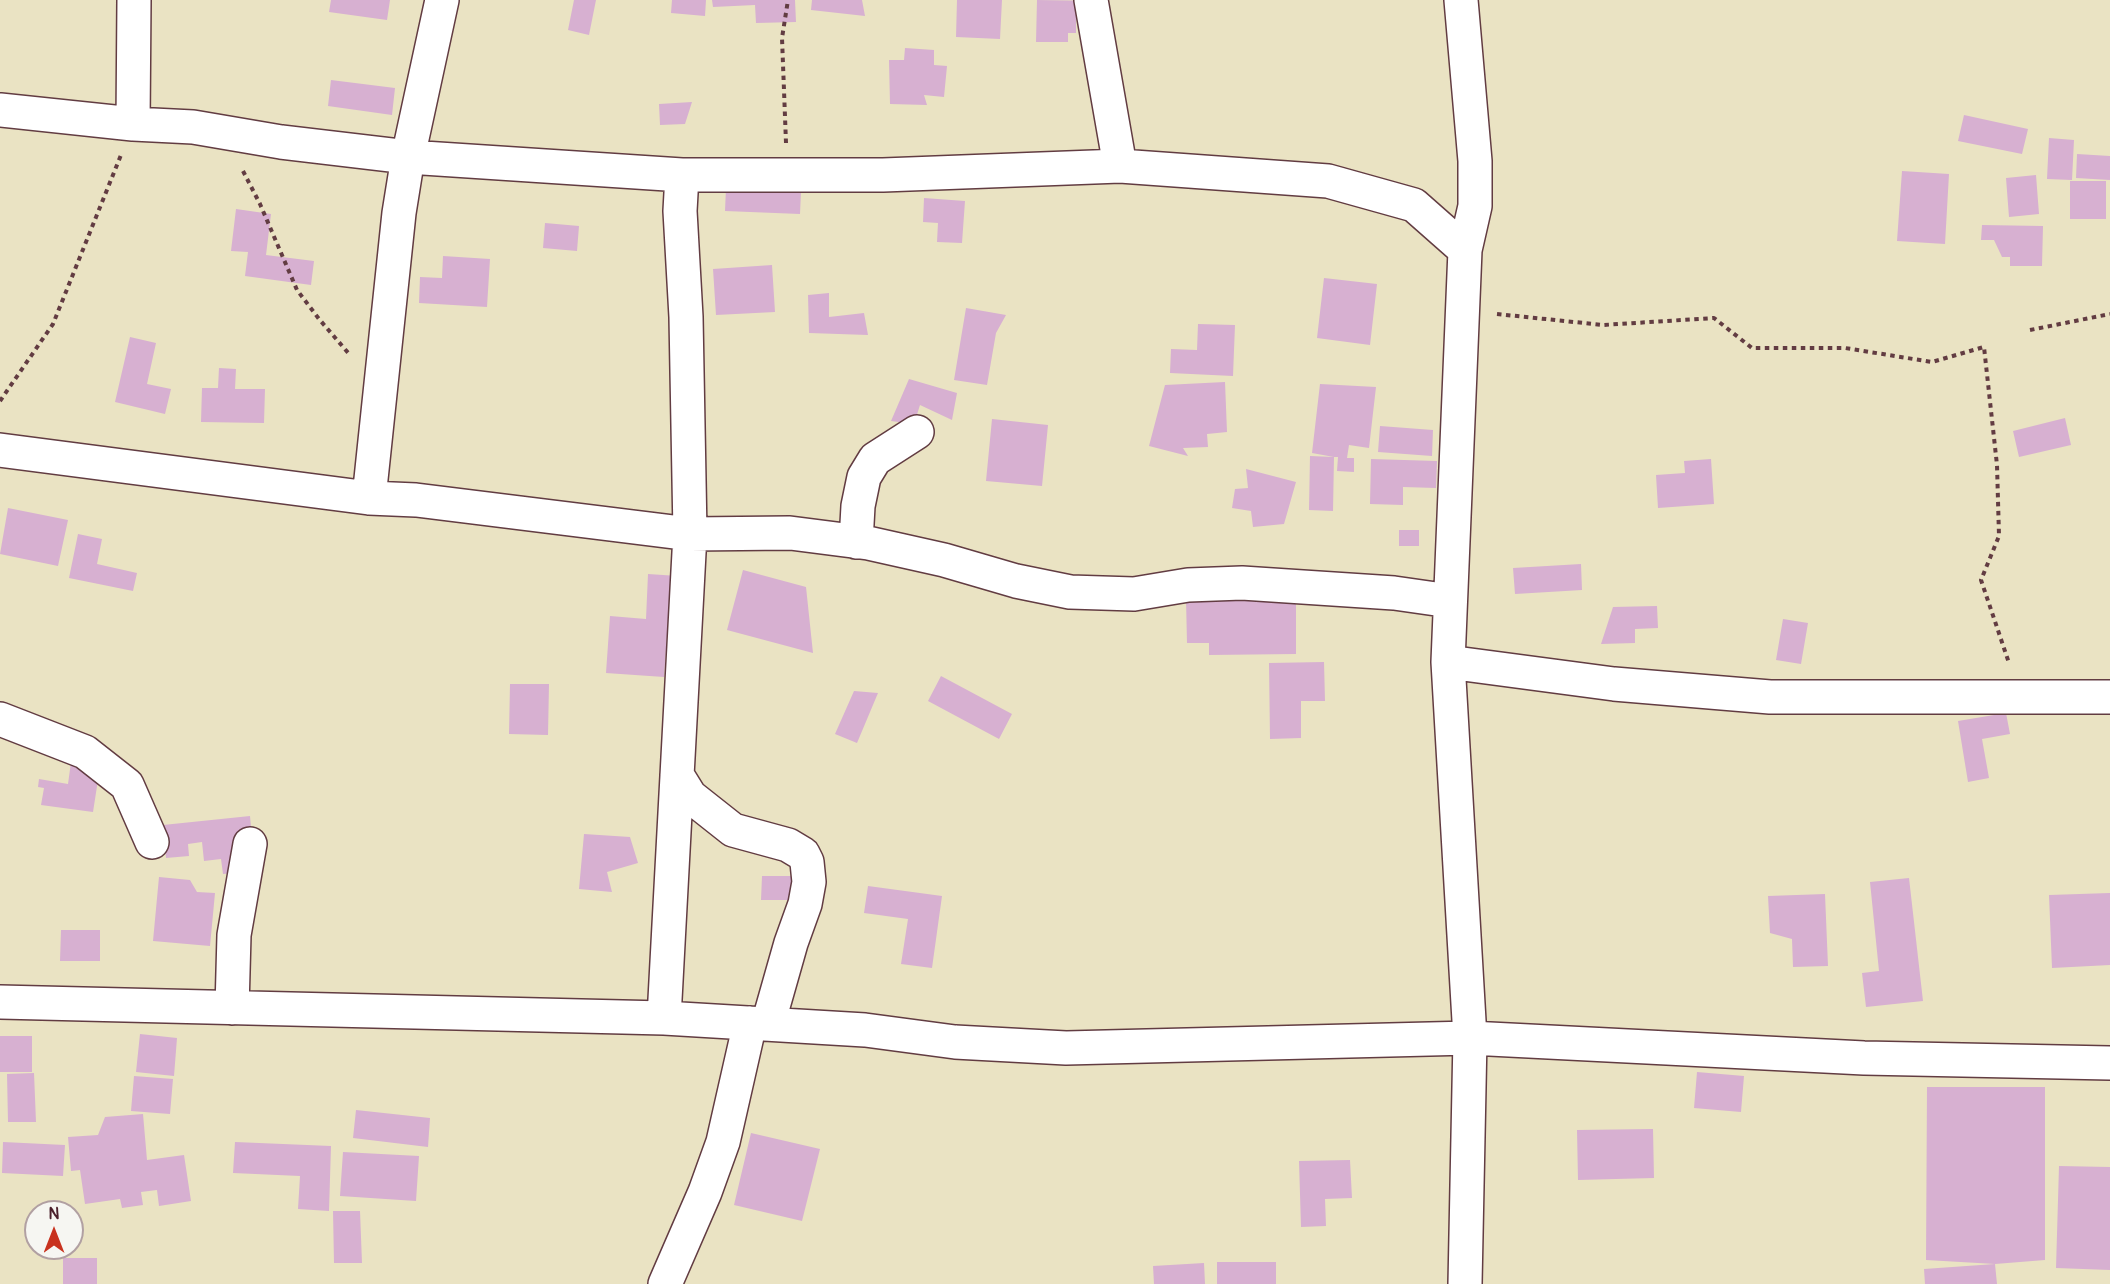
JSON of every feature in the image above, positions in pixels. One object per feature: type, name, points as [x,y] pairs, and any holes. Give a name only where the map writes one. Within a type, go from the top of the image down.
[{"type":"street","points":[[134,0],[134,124]]},
{"type":"street","points":[[369,498],[399,213],[408,157],[442,0]]},
{"type":"street","points":[[1091,0],[1097,23],[1120,166]]},
{"type":"street","points":[[1461,0],[1475,161],[1475,206],[1465,250],[1448,662],[1470,1038],[1465,1284]]},
{"type":"street","points":[[0,110],[134,124],[193,127],[281,142],[408,157],[682,175],[883,175],[1120,166],[1328,181],[1414,205],[1465,250]]},
{"type":"street","points":[[664,1018],[690,534],[686,317],[680,211],[682,175]]},
{"type":"street","points":[[856,542],[858,506],[864,477],[875,459],[917,432]]},
{"type":"street","points":[[0,450],[369,498],[416,500],[690,534],[790,533],[868,543],[1016,581],[1070,592],[1134,594],[1188,585],[1242,582],[1394,593],[1450,601]]},
{"type":"street","points":[[1448,662],[1614,684],[1770,697],[2110,697]]},
{"type":"street","points":[[0,719],[85,752],[127,785],[152,842]]},
{"type":"street","points":[[665,1284],[705,1192],[723,1142],[759,1023],[786,958],[805,904],[809,882],[807,862],[803,854],[788,845],[732,830],[690,796],[677,774]]},
{"type":"street","points":[[232,1008],[234,935],[250,844]]},
{"type":"street","points":[[0,1002],[664,1018],[865,1030],[955,1042],[1066,1048],[1470,1038],[1864,1058],[2110,1064]]},
{"type":"path","points":[[788,0],[782,38],[788,175]]},
{"type":"path","points":[[0,401],[53,324],[134,124]]},
{"type":"path","points":[[215,131],[242,168],[297,290],[352,357],[381,381]]},
{"type":"path","points":[[1487,314],[1603,325],[1714,318],[1752,348],[1845,348],[1932,362],[1984,347],[1996,465],[1999,536],[1981,580],[2004,651],[2024,697]]},
{"type":"path","points":[[2030,330],[2110,314]]},
{"type":"building","points":[[331,0],[390,0],[387,20],[329,12]]},
{"type":"building","points":[[574,0],[596,0],[589,35],[568,30]]},
{"type":"building","points":[[672,0],[706,0],[705,16],[671,13]]},
{"type":"building","points":[[712,0],[795,0],[796,22],[756,23],[755,5],[713,7]]},
{"type":"building","points":[[812,0],[862,0],[865,16],[811,10]]},
{"type":"building","points":[[957,0],[1002,0],[1000,39],[956,37]]},
{"type":"building","points":[[1037,0],[1103,1],[1103,21],[1076,20],[1076,33],[1068,33],[1068,42],[1036,42]]},
{"type":"building","points":[[905,48],[934,50],[934,65],[947,66],[944,97],[924,95],[927,105],[890,104],[889,60],[904,60]]},
{"type":"building","points":[[331,80],[395,88],[392,115],[328,106]]},
{"type":"building","points":[[692,102],[685,124],[660,125],[659,104]]},
{"type":"building","points":[[1964,115],[2028,129],[2022,154],[1958,141]]},
{"type":"building","points":[[2049,138],[2074,140],[2072,180],[2047,179]]},
{"type":"building","points":[[2077,154],[2110,156],[2110,180],[2076,178]]},
{"type":"building","points":[[1902,171],[1949,174],[1945,244],[1897,241]]},
{"type":"building","points":[[2036,175],[2039,214],[2009,217],[2006,178]]},
{"type":"building","points":[[2070,181],[2106,181],[2106,219],[2070,219]]},
{"type":"building","points":[[726,188],[801,191],[800,214],[725,211]]},
{"type":"building","points":[[924,198],[965,201],[962,243],[937,242],[938,223],[923,222]]},
{"type":"building","points":[[236,209],[271,214],[266,255],[314,261],[311,285],[245,276],[248,252],[231,251]]},
{"type":"building","points":[[545,223],[579,226],[577,251],[543,248]]},
{"type":"building","points":[[1982,225],[2043,226],[2042,266],[2010,266],[2010,257],[2002,257],[1994,240],[1981,240]]},
{"type":"building","points":[[443,256],[490,259],[487,307],[419,303],[420,277],[442,278]]},
{"type":"building","points":[[772,265],[775,312],[716,315],[713,269]]},
{"type":"building","points":[[1324,278],[1377,284],[1370,345],[1317,338]]},
{"type":"building","points":[[829,293],[829,317],[864,313],[868,335],[809,333],[808,295]]},
{"type":"building","points":[[966,308],[1006,315],[996,333],[987,385],[954,380]]},
{"type":"building","points":[[1198,324],[1235,325],[1233,376],[1170,373],[1171,349],[1197,350]]},
{"type":"building","points":[[130,337],[156,343],[147,384],[171,389],[165,414],[115,402]]},
{"type":"building","points":[[219,368],[236,369],[235,389],[265,389],[264,423],[201,422],[202,388],[218,388]]},
{"type":"building","points":[[909,379],[957,393],[952,420],[920,405],[914,424],[891,421]]},
{"type":"building","points":[[1225,382],[1227,432],[1207,434],[1208,447],[1183,448],[1188,456],[1149,446],[1165,385]]},
{"type":"building","points":[[1320,384],[1376,387],[1369,448],[1349,445],[1347,458],[1354,458],[1354,472],[1337,471],[1338,457],[1312,453]]},
{"type":"building","points":[[2065,418],[2071,445],[2019,457],[2013,431]]},
{"type":"building","points":[[992,419],[1048,425],[1042,486],[986,481]]},
{"type":"building","points":[[1380,426],[1433,430],[1432,456],[1378,452]]},
{"type":"building","points":[[1310,456],[1334,457],[1333,511],[1309,510]]},
{"type":"building","points":[[1371,459],[1437,461],[1436,488],[1403,487],[1403,505],[1370,504]]},
{"type":"building","points":[[1711,459],[1714,504],[1658,508],[1656,475],[1685,473],[1684,461]]},
{"type":"building","points":[[1246,469],[1296,482],[1284,524],[1253,527],[1251,511],[1232,508],[1235,489],[1248,488]]},
{"type":"building","points":[[8,508],[68,520],[58,566],[0,554]]},
{"type":"building","points":[[1399,530],[1419,530],[1419,546],[1399,546]]},
{"type":"building","points":[[78,534],[102,539],[97,564],[137,573],[133,591],[69,578]]},
{"type":"building","points":[[1581,564],[1582,590],[1515,594],[1513,568]]},
{"type":"building","points":[[743,570],[806,587],[813,653],[727,630]]},
{"type":"building","points":[[648,574],[678,576],[676,620],[668,620],[664,677],[606,673],[610,616],[646,619]]},
{"type":"building","points":[[1296,598],[1296,654],[1209,655],[1209,643],[1187,643],[1186,599]]},
{"type":"building","points":[[1657,606],[1658,628],[1635,629],[1635,643],[1601,644],[1613,607]]},
{"type":"building","points":[[1783,619],[1808,623],[1801,664],[1776,660]]},
{"type":"building","points":[[1324,662],[1325,701],[1301,701],[1301,738],[1270,739],[1269,663]]},
{"type":"building","points":[[941,676],[1012,714],[999,739],[928,701]]},
{"type":"building","points":[[510,684],[549,684],[548,735],[509,734]]},
{"type":"building","points":[[854,691],[878,693],[857,743],[835,734]]},
{"type":"building","points":[[2006,713],[2010,734],[1982,739],[1989,778],[1968,782],[1958,721]]},
{"type":"building","points":[[71,762],[100,767],[93,812],[41,805],[44,788],[38,787],[39,779],[68,784]]},
{"type":"building","points":[[250,816],[255,871],[223,874],[221,859],[204,861],[202,842],[188,844],[189,856],[166,858],[163,825]]},
{"type":"building","points":[[584,834],[630,837],[638,863],[607,872],[612,892],[579,889]]},
{"type":"building","points":[[762,876],[793,876],[792,900],[761,900]]},
{"type":"building","points":[[159,877],[190,880],[197,892],[215,893],[210,946],[153,941]]},
{"type":"building","points":[[1909,878],[1923,1001],[1866,1007],[1862,973],[1879,971],[1870,882]]},
{"type":"building","points":[[868,886],[942,896],[932,968],[901,964],[908,919],[864,913]]},
{"type":"building","points":[[2110,893],[2110,965],[2052,968],[2049,895]]},
{"type":"building","points":[[1825,894],[1828,966],[1793,967],[1792,939],[1770,933],[1768,896]]},
{"type":"building","points":[[61,930],[100,930],[100,961],[60,961]]},
{"type":"building","points":[[140,1034],[177,1038],[174,1076],[136,1072]]},
{"type":"building","points":[[0,1036],[32,1036],[32,1072],[0,1072]]},
{"type":"building","points":[[1697,1072],[1744,1076],[1741,1112],[1694,1108]]},
{"type":"building","points":[[34,1073],[36,1122],[8,1122],[7,1074]]},
{"type":"building","points":[[134,1076],[173,1079],[170,1114],[131,1111]]},
{"type":"building","points":[[1927,1087],[2045,1087],[2045,1260],[1995,1264],[1926,1260]]},
{"type":"building","points":[[356,1110],[430,1118],[428,1147],[353,1138]]},
{"type":"building","points":[[143,1114],[147,1160],[184,1155],[191,1201],[159,1206],[157,1190],[141,1192],[143,1205],[122,1208],[120,1199],[85,1204],[80,1170],[71,1171],[68,1137],[98,1135],[105,1117]]},
{"type":"building","points":[[1653,1129],[1654,1178],[1578,1180],[1577,1130]]},
{"type":"building","points":[[751,1133],[820,1149],[802,1221],[734,1205]]},
{"type":"building","points":[[3,1142],[65,1145],[63,1176],[2,1173]]},
{"type":"building","points":[[235,1142],[331,1146],[329,1211],[298,1209],[300,1176],[233,1173]]},
{"type":"building","points":[[343,1152],[419,1156],[416,1201],[340,1196]]},
{"type":"building","points":[[1350,1160],[1352,1198],[1325,1199],[1326,1226],[1301,1227],[1299,1161]]},
{"type":"building","points":[[2059,1166],[2110,1167],[2110,1270],[2056,1268]]},
{"type":"building","points":[[333,1211],[360,1211],[362,1263],[334,1263]]},
{"type":"building","points":[[97,1258],[97,1284],[63,1284],[63,1260]]},
{"type":"building","points":[[1217,1262],[1276,1262],[1276,1284],[1217,1284]]},
{"type":"building","points":[[1204,1263],[1205,1284],[1154,1284],[1153,1266]]},
{"type":"building","points":[[1995,1264],[1997,1284],[1925,1284],[1924,1269]]}]
